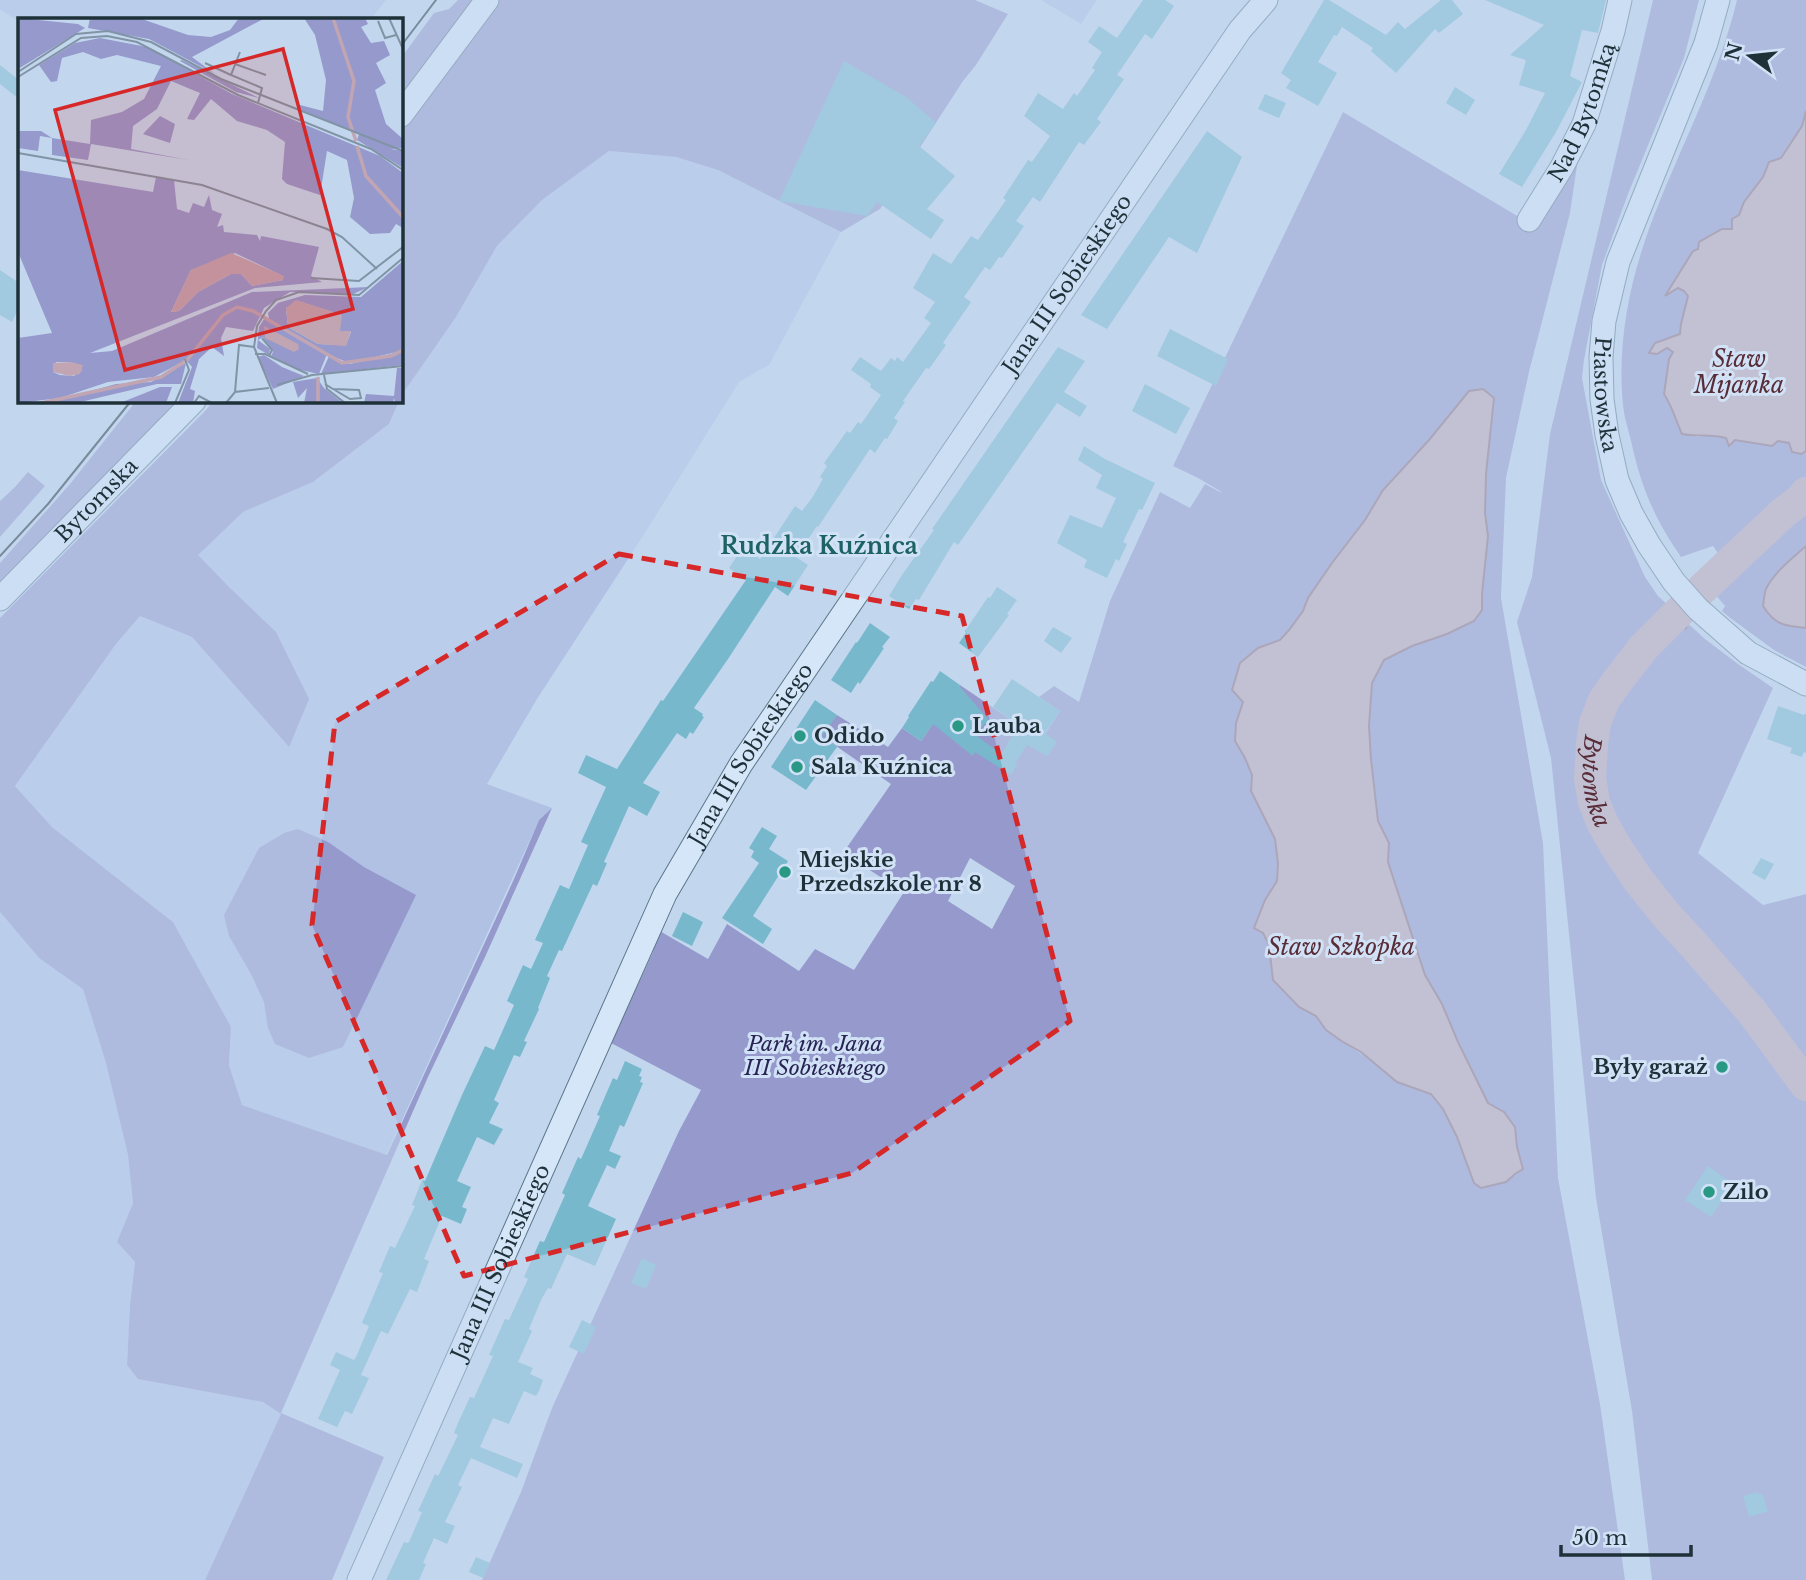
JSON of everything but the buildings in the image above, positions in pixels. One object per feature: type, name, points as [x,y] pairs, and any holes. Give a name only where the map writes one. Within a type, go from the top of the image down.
[{"type":"street","points":[[402,114],[487,0]]},
{"type":"street","name":"Jana III Sobieskiego","points":[[359,1580],[665,894],[741,764],[1240,30],[1266,0]]},
{"type":"street","name":"Nad Bytomką","points":[[1529,220],[1562,167],[1584,124],[1620,0]]},
{"type":"street","name":"Piastowska","points":[[1717,0],[1706,43],[1618,262],[1604,321],[1602,398],[1616,480],[1631,513],[1664,568],[1711,622],[1748,653],[1806,684]]},
{"type":"street","name":"Bytomska","points":[[0,598],[193,402]]},
{"type":"highlighted area","points":[[619,554],[962,616],[1070,1021],[852,1173],[464,1276],[312,925],[335,722]]},
{"type":"shaded area","points":[[0,0],[386,0],[372,18],[18,18],[18,20],[0,10]]},
{"type":"shaded area","points":[[1041,0],[1097,0],[1081,24]]},
{"type":"shaded area","points":[[609,151],[676,157],[718,170],[841,232],[769,365],[739,382],[537,699],[487,784],[552,808],[539,820],[386,1155],[242,1105],[229,1065],[231,1027],[173,922],[52,827],[15,786],[116,644],[140,616],[192,637],[289,747],[230,588],[197,555],[243,512],[313,482],[389,424],[399,402],[402,402],[403,391],[456,317],[497,246],[542,200]]},
{"type":"shaded area","points":[[0,912],[39,958],[83,988],[106,1062],[128,1155],[133,1203],[117,1242],[135,1262],[127,1365],[139,1379],[264,1402],[281,1414],[205,1580],[0,1580]]},
{"type":"green space","points":[[458,0],[473,0],[402,95],[402,57],[434,13],[449,9]]},
{"type":"green space","points":[[498,0],[975,0],[1008,14],[880,209],[841,232],[718,170],[676,157],[609,151],[542,200],[497,246],[456,317],[402,395],[402,128],[425,94]]},
{"type":"green space","points":[[1653,0],[1699,0],[1684,58],[1602,265],[1582,378],[1601,480],[1645,577],[1658,596],[1705,639],[1773,688],[1698,853],[1763,905],[1806,894],[1806,1580],[1652,1580],[1632,1411],[1596,1198],[1551,758],[1517,622],[1532,577],[1550,434]]},
{"type":"green space","points":[[1737,0],[1806,0],[1806,111],[1802,126],[1780,158],[1769,162],[1763,177],[1744,202],[1732,230],[1722,229],[1699,242],[1698,250],[1693,251],[1666,294],[1678,288],[1688,296],[1680,334],[1664,339],[1657,354],[1667,348],[1674,352],[1669,359],[1664,394],[1673,414],[1696,437],[1714,435],[1772,446],[1778,441],[1789,443],[1801,454],[1806,451],[1806,482],[1724,562],[1713,546],[1681,557],[1663,529],[1639,473],[1625,418],[1621,379],[1624,327],[1641,251],[1712,78]]},
{"type":"green space","name":"Park im. Jana III Sobieskiego","points":[[1343,112],[1519,217],[1579,152],[1570,213],[1529,372],[1506,478],[1501,598],[1543,843],[1558,1178],[1600,1404],[1625,1580],[482,1580],[521,1492],[552,1408],[679,1131],[701,1090],[611,1043],[653,952],[658,930],[708,959],[727,924],[799,971],[815,949],[854,970],[904,892],[843,853],[891,784],[820,735],[837,715],[888,747],[902,728],[921,741],[960,685],[1041,740],[1060,711],[1039,697],[1054,686],[1079,702],[1110,601],[1160,492],[1190,508],[1205,484],[1222,493],[1173,466]],"holes":[[[1483,389],[1494,399],[1486,474],[1485,513],[1488,536],[1482,610],[1474,621],[1384,660],[1372,683],[1369,726],[1378,821],[1389,843],[1388,862],[1425,975],[1442,1004],[1488,1104],[1504,1112],[1515,1128],[1523,1169],[1506,1182],[1474,1183],[1457,1137],[1443,1109],[1431,1094],[1376,1064],[1326,1030],[1316,1016],[1299,1007],[1273,980],[1269,945],[1258,915],[1277,881],[1275,839],[1251,791],[1252,776],[1236,723],[1243,702],[1240,663],[1258,648],[1280,640],[1289,630],[1383,490],[1469,391]],[[970,858],[1015,886],[992,929],[948,901]]]},
{"type":"green space","points":[[135,402],[179,402],[0,584],[0,563],[70,484]]},
{"type":"green space","points":[[212,402],[399,402],[389,424],[313,482],[243,512],[198,555],[276,632],[309,699],[289,747],[192,637],[140,616],[116,644],[15,786],[52,827],[173,922],[231,1027],[229,1065],[242,1105],[387,1155],[539,820],[552,808],[428,1077],[281,1413],[384,1457],[332,1580],[205,1580],[281,1414],[263,1402],[138,1379],[127,1365],[135,1262],[117,1242],[133,1203],[128,1155],[106,1063],[83,989],[39,958],[0,912],[0,618]]},
{"type":"green space","points":[[28,472],[45,486],[0,537],[0,501]]},
{"type":"green space","points":[[1806,500],[1806,546],[1774,578],[1767,588],[1763,606],[1788,626],[1806,628],[1806,667],[1774,650],[1729,617],[1722,611],[1725,606],[1714,593],[1717,585],[1786,516]]},
{"type":"green space","points":[[298,829],[328,842],[364,867],[416,895],[343,1047],[309,1058],[275,1044],[268,1028],[264,1002],[229,936],[224,915],[259,848],[284,833]]},
{"type":"water","name":"Staw Mijanka","points":[[1806,111],[1806,451],[1801,454],[1792,452],[1789,443],[1778,441],[1772,446],[1735,440],[1729,446],[1726,438],[1682,434],[1664,394],[1669,359],[1673,352],[1667,348],[1657,354],[1649,353],[1655,343],[1680,334],[1688,296],[1678,288],[1665,296],[1693,251],[1698,249],[1699,242],[1722,229],[1732,229],[1732,219],[1739,215],[1744,202],[1763,177],[1769,162],[1781,158],[1802,126]]},
{"type":"water","name":"Staw Szkopka","points":[[1483,389],[1494,398],[1486,474],[1485,513],[1488,536],[1482,610],[1474,621],[1384,660],[1372,683],[1369,726],[1378,821],[1389,843],[1388,862],[1425,975],[1442,1004],[1488,1103],[1504,1112],[1515,1127],[1523,1169],[1506,1182],[1481,1188],[1474,1183],[1457,1137],[1443,1109],[1431,1094],[1397,1082],[1361,1052],[1326,1030],[1316,1016],[1299,1007],[1273,980],[1269,945],[1263,933],[1254,928],[1265,900],[1277,881],[1275,839],[1251,791],[1252,775],[1235,741],[1236,723],[1243,702],[1232,690],[1240,663],[1258,648],[1280,640],[1289,630],[1383,490],[1469,391]]},
{"type":"water","points":[[1806,546],[1806,628],[1781,623],[1763,606],[1769,583]]},
{"type":"waterway","name":"Bytomka","points":[[1806,493],[1702,589],[1643,648],[1619,679],[1604,700],[1595,723],[1590,778],[1594,802],[1603,824],[1639,881],[1753,1013],[1806,1085]]},
{"type":"waterway","points":[[1674,617],[1685,627]]},
{"type":"tram line","points":[[402,45],[436,0]]},
{"type":"tram line","points":[[0,556],[48,504],[130,402]]},
{"type":"place","name":"Lauba","points":[[958,726]]},
{"type":"place","name":"Odido","points":[[800,736]]},
{"type":"place","name":"Sala Kuźnica","points":[[797,767]]},
{"type":"place","name":"Miejskie Przedszkole nr 8","points":[[785,872]]},
{"type":"place","name":"Były garaż","points":[[1722,1067]]},
{"type":"place","name":"Zilo","points":[[1709,1192]]},
{"type":"district","name":"Rudzka Kuźnica","points":[[819,546]]}]
